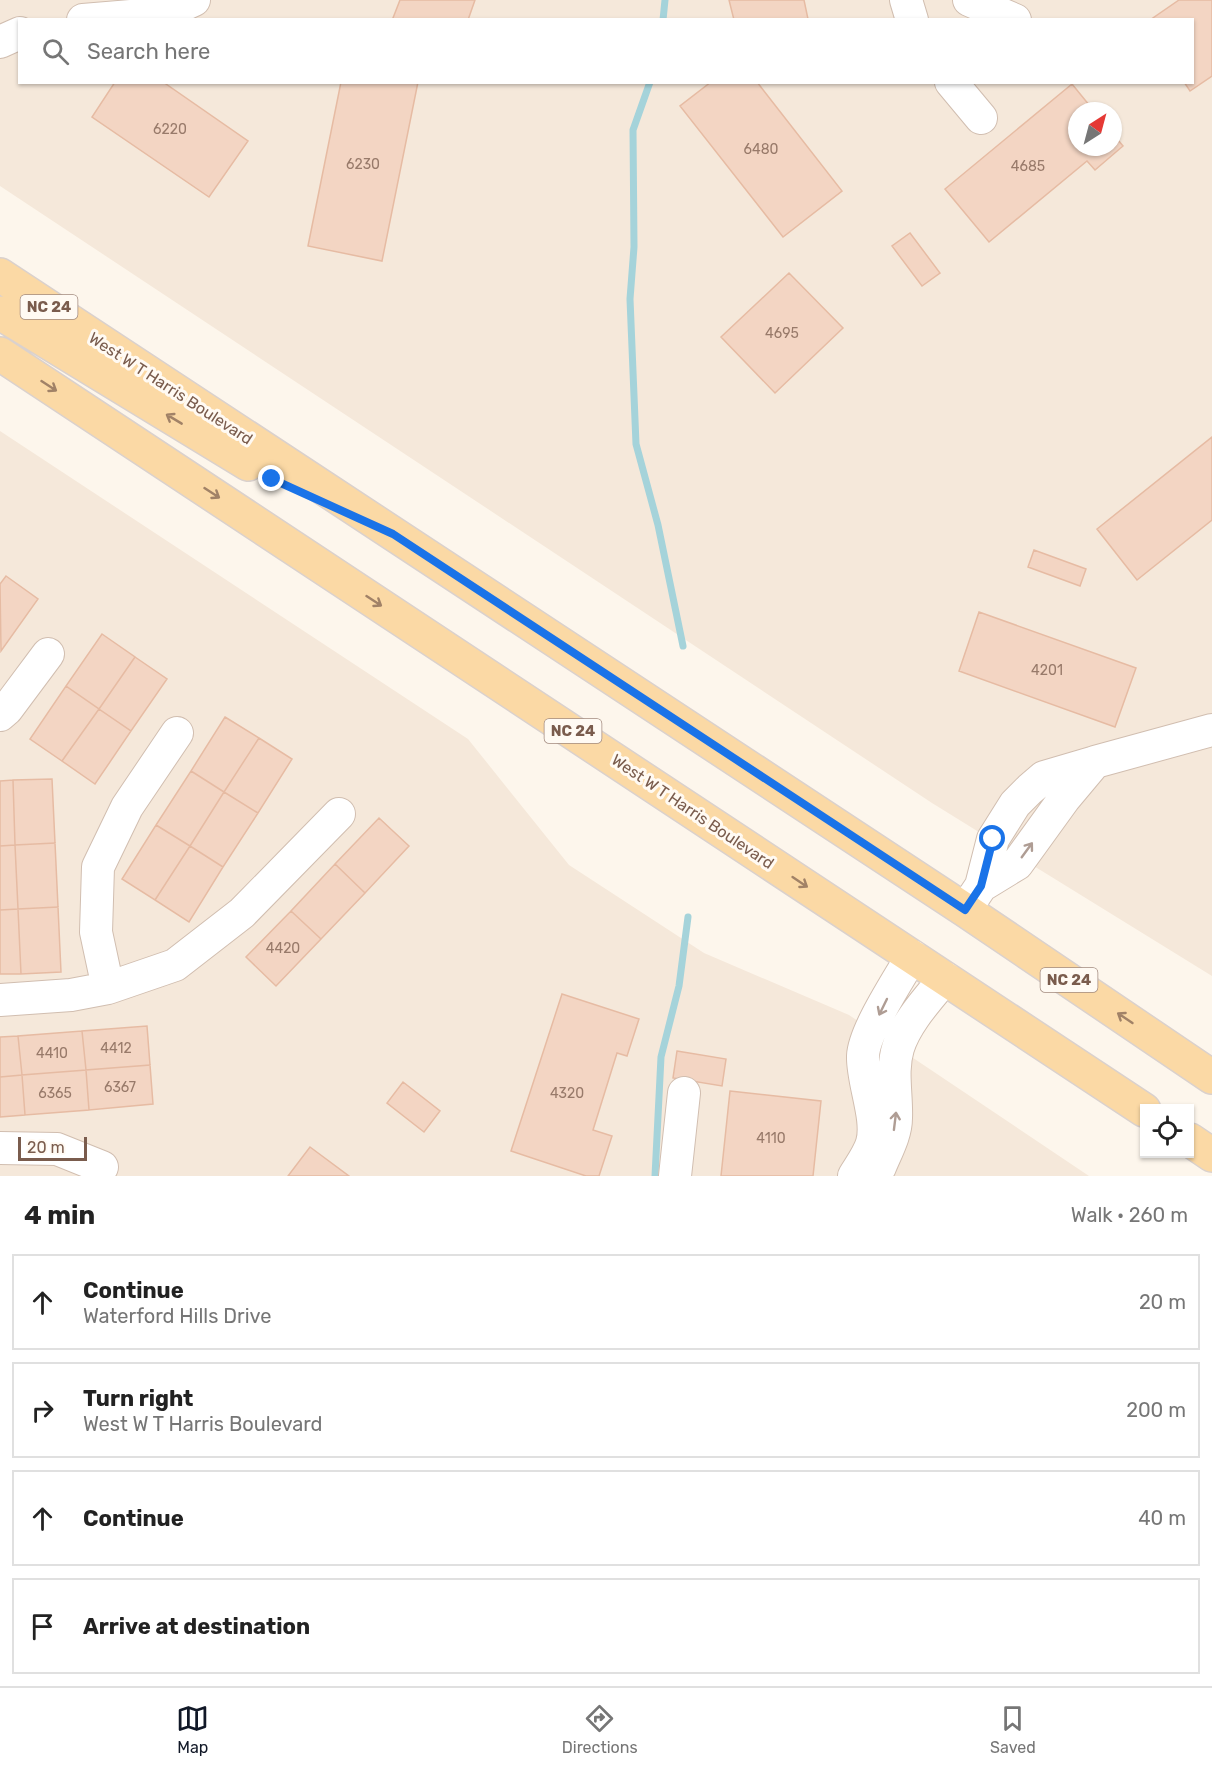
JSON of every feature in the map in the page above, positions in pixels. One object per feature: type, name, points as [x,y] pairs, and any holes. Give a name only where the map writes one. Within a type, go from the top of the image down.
[{"type":"main road","name":"West W T Harris Boulevard","points":[[0,275],[393,534],[973,898],[1212,1077]]},
{"type":"main road","points":[[0,313],[272,479],[393,534]]},
{"type":"main road","name":"West W T Harris Boulevard","points":[[0,354],[1140,1107]]},
{"type":"main road","points":[[1194,1143],[1212,1155]]},
{"type":"street","points":[[106,18],[165,13],[194,0]]},
{"type":"street","points":[[906,0],[911,18]]},
{"type":"street","points":[[969,0],[1010,18]]},
{"type":"street","points":[[0,42],[18,34]]},
{"type":"street","points":[[953,84],[981,118]]},
{"type":"street","points":[[0,715],[48,654]]},
{"type":"street","points":[[973,898],[1017,864],[1064,799],[1095,762],[1212,730]]},
{"type":"street","points":[[108,988],[96,932],[98,867],[127,807],[177,733]]},
{"type":"street","points":[[0,1000],[71,995],[108,988],[175,965],[242,913],[339,814]]},
{"type":"street","points":[[854,1176],[872,1143],[872,1118],[863,1054],[869,1034],[888,996],[912,956]]},
{"type":"street","points":[[876,1176],[890,1143],[896,1121],[894,1068],[898,1048],[908,1028],[945,978]]},
{"type":"street","points":[[675,1176],[684,1093]]},
{"type":"street","points":[[0,1148],[57,1149],[102,1167]]},
{"type":"shaded area","points":[[0,0],[1212,0],[1212,976],[932,803],[0,186]]},
{"type":"shaded area","points":[[0,431],[468,739],[569,865],[704,953],[849,1015],[1089,1176],[0,1176]]},
{"type":"building","points":[[400,0],[475,0],[469,18],[393,18]]},
{"type":"building","points":[[729,0],[804,0],[808,18],[734,18]]},
{"type":"building","points":[[1179,0],[1212,0],[1212,76],[1190,91],[1185,84],[1194,84],[1194,18],[1153,18]]},
{"type":"building","points":[[114,84],[166,84],[248,141],[209,197],[92,117]]},
{"type":"building","points":[[341,84],[418,84],[382,261],[308,246]]},
{"type":"building","points":[[708,84],[759,84],[842,191],[783,237],[680,106]]},
{"type":"building","points":[[1072,84],[1087,102],[1068,102],[1068,156],[1111,156],[1095,170],[1087,161],[989,242],[945,189]]},
{"type":"building","points":[[910,233],[940,273],[922,286],[892,246]]},
{"type":"building","points":[[789,273],[843,328],[775,393],[721,337]]},
{"type":"building","points":[[1212,437],[1212,520],[1137,580],[1097,529]]},
{"type":"building","points":[[1034,550],[1086,569],[1080,586],[1028,567]]},
{"type":"building","points":[[6,576],[38,599],[1,651],[0,584]]},
{"type":"building","points":[[979,612],[1136,668],[1115,727],[959,671]]},
{"type":"building","points":[[102,634],[135,657],[99,709],[66,686]]},
{"type":"building","points":[[135,657],[167,679],[131,731],[99,709]]},
{"type":"building","points":[[66,686],[99,709],[62,761],[30,739]]},
{"type":"building","points":[[99,709],[131,731],[95,784],[62,761]]},
{"type":"building","points":[[225,717],[259,738],[224,792],[191,771]]},
{"type":"building","points":[[259,738],[292,759],[258,813],[224,792]]},
{"type":"building","points":[[191,771],[224,792],[190,846],[156,825]]},
{"type":"building","points":[[52,779],[55,843],[15,845],[13,780]]},
{"type":"building","points":[[13,780],[15,845],[0,846],[0,781]]},
{"type":"building","points":[[224,792],[258,813],[223,867],[190,846]]},
{"type":"building","points":[[379,818],[409,846],[365,893],[335,864]]},
{"type":"building","points":[[156,825],[190,846],[155,900],[122,879]]},
{"type":"building","points":[[55,843],[58,907],[18,909],[15,845]]},
{"type":"building","points":[[15,845],[18,909],[0,910],[0,846]]},
{"type":"building","points":[[190,846],[223,867],[189,922],[155,900]]},
{"type":"building","points":[[335,864],[365,893],[321,939],[291,911]]},
{"type":"building","points":[[58,907],[61,972],[21,974],[18,909]]},
{"type":"building","points":[[18,909],[21,974],[0,974],[0,910]]},
{"type":"building","points":[[291,911],[321,939],[276,986],[246,957]]},
{"type":"building","points":[[562,994],[639,1019],[627,1056],[617,1053],[593,1130],[612,1136],[599,1176],[586,1176],[511,1151]]},
{"type":"building","points":[[147,1026],[150,1065],[86,1070],[82,1031]]},
{"type":"building","points":[[82,1031],[86,1070],[22,1075],[18,1036]]},
{"type":"building","points":[[18,1036],[22,1075],[0,1077],[0,1037]]},
{"type":"building","points":[[677,1051],[726,1059],[722,1086],[673,1078]]},
{"type":"building","points":[[150,1065],[153,1104],[89,1110],[86,1070]]},
{"type":"building","points":[[86,1070],[89,1110],[25,1115],[22,1075]]},
{"type":"building","points":[[22,1075],[25,1115],[0,1117],[0,1077]]},
{"type":"building","points":[[403,1082],[440,1111],[424,1132],[387,1103]]},
{"type":"building","points":[[730,1091],[821,1101],[813,1176],[721,1176]]},
{"type":"building","points":[[310,1147],[349,1176],[288,1176]]},
{"type":"waterway","points":[[663,18],[665,0]]},
{"type":"waterway","points":[[649,84],[633,130],[634,247],[630,299],[636,444],[658,525],[683,646]]},
{"type":"waterway","points":[[655,1176],[661,1057],[679,986],[688,917]]},
{"type":"route","points":[[272,479],[393,534],[965,910],[981,886],[993,839]]}]
